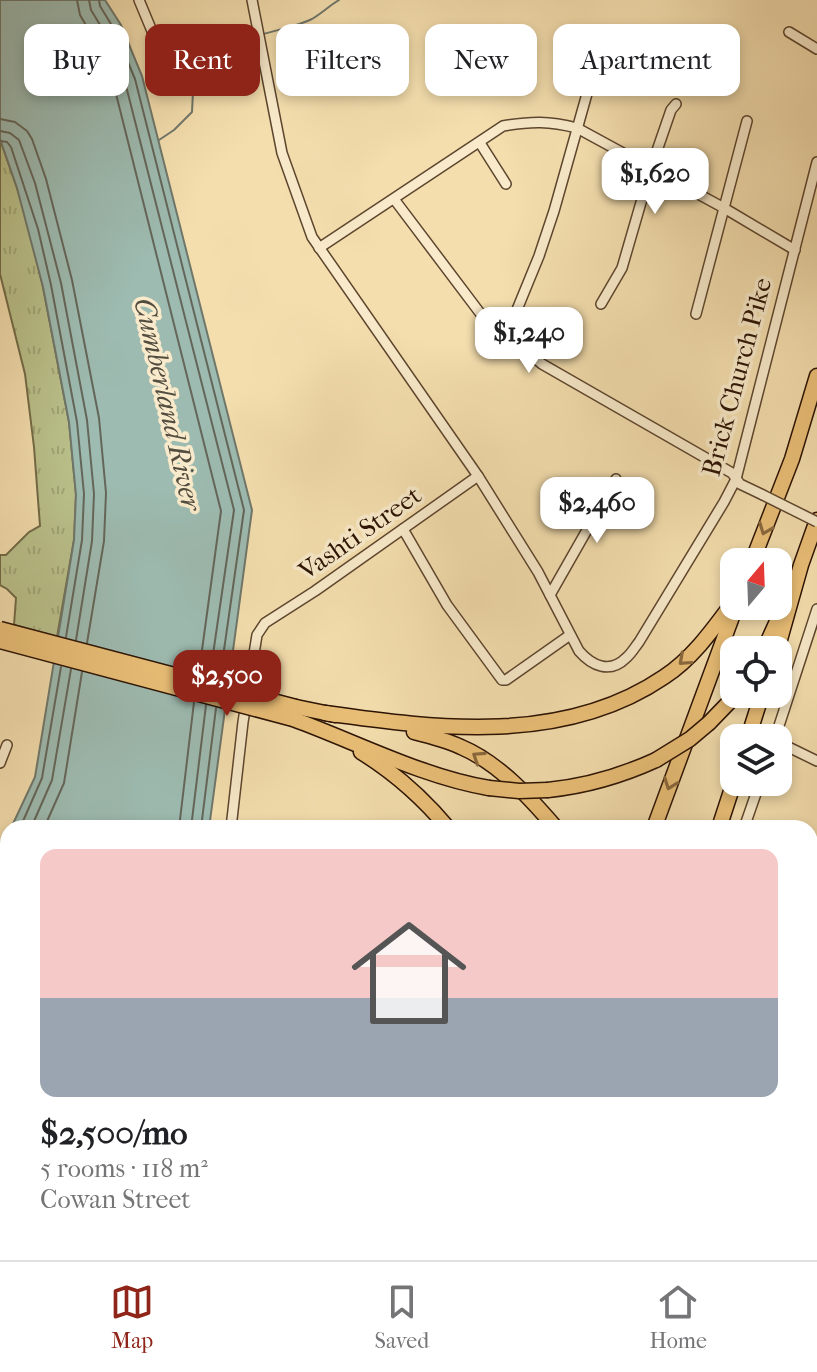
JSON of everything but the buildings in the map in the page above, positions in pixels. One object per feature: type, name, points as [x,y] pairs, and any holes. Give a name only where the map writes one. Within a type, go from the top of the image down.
[{"type":"highway","points":[[757,548],[792,459],[817,376]]},
{"type":"highway","points":[[770,636],[817,521]]},
{"type":"highway","points":[[781,636],[801,565]]},
{"type":"highway","points":[[0,641],[294,713],[325,713],[427,726],[489,728],[540,723],[599,710],[631,696],[665,677],[690,655],[720,620]]},
{"type":"highway","points":[[657,820],[729,620]]},
{"type":"highway","points":[[0,629],[294,713],[370,757],[399,778],[441,820]]},
{"type":"highway","points":[[330,733],[464,784],[519,791],[548,790],[578,787],[633,771],[690,739],[723,708]]},
{"type":"highway","points":[[325,713],[436,737],[465,748],[504,776],[549,820]]},
{"type":"highway","points":[[722,820],[729,796]]},
{"type":"street","points":[[139,0],[149,24]]},
{"type":"street","points":[[252,0],[282,153],[312,237],[478,476],[536,568],[570,635],[502,680],[447,605],[403,529]]},
{"type":"street","points":[[789,32],[817,49]]},
{"type":"street","points":[[507,334],[554,211],[586,96]]},
{"type":"street","points":[[601,304],[622,268],[651,168],[671,110],[676,104]]},
{"type":"street","points":[[319,248],[503,126],[529,121],[577,128],[795,250]]},
{"type":"street","points":[[696,314],[747,121]]},
{"type":"street","points":[[480,143],[506,184]]},
{"type":"street","name":"Brick Church Pike","points":[[570,635],[579,651],[597,666],[612,666],[627,658],[709,528],[736,479],[817,162]]},
{"type":"street","points":[[394,199],[480,313],[542,364],[732,473],[740,484],[817,521]]},
{"type":"street","name":"Vashti Street","points":[[232,820],[251,669],[257,635],[265,623],[478,476]]},
{"type":"street","points":[[550,595],[616,479]]},
{"type":"street","points":[[781,724],[817,609]]},
{"type":"street","points":[[0,763],[7,745]]},
{"type":"street","points":[[792,748],[817,761]]},
{"type":"street","points":[[747,820],[755,796]]},
{"type":"green space","points":[[0,139],[30,231],[69,422],[76,495],[74,540],[57,637],[14,625],[16,598],[0,585],[0,555],[6,555],[29,532],[40,526],[25,374],[0,274]]},
{"type":"water","name":"Cumberland River","points":[[0,0],[105,0],[120,24],[24,24],[24,96],[129,96],[129,44],[142,76],[252,510],[210,820],[15,820],[35,777],[74,540],[76,495],[69,422],[43,287],[17,188],[0,139]]},
{"type":"waterway","points":[[261,35],[306,22],[339,0]]},
{"type":"waterway","points":[[159,140],[192,112],[193,96]]}]
